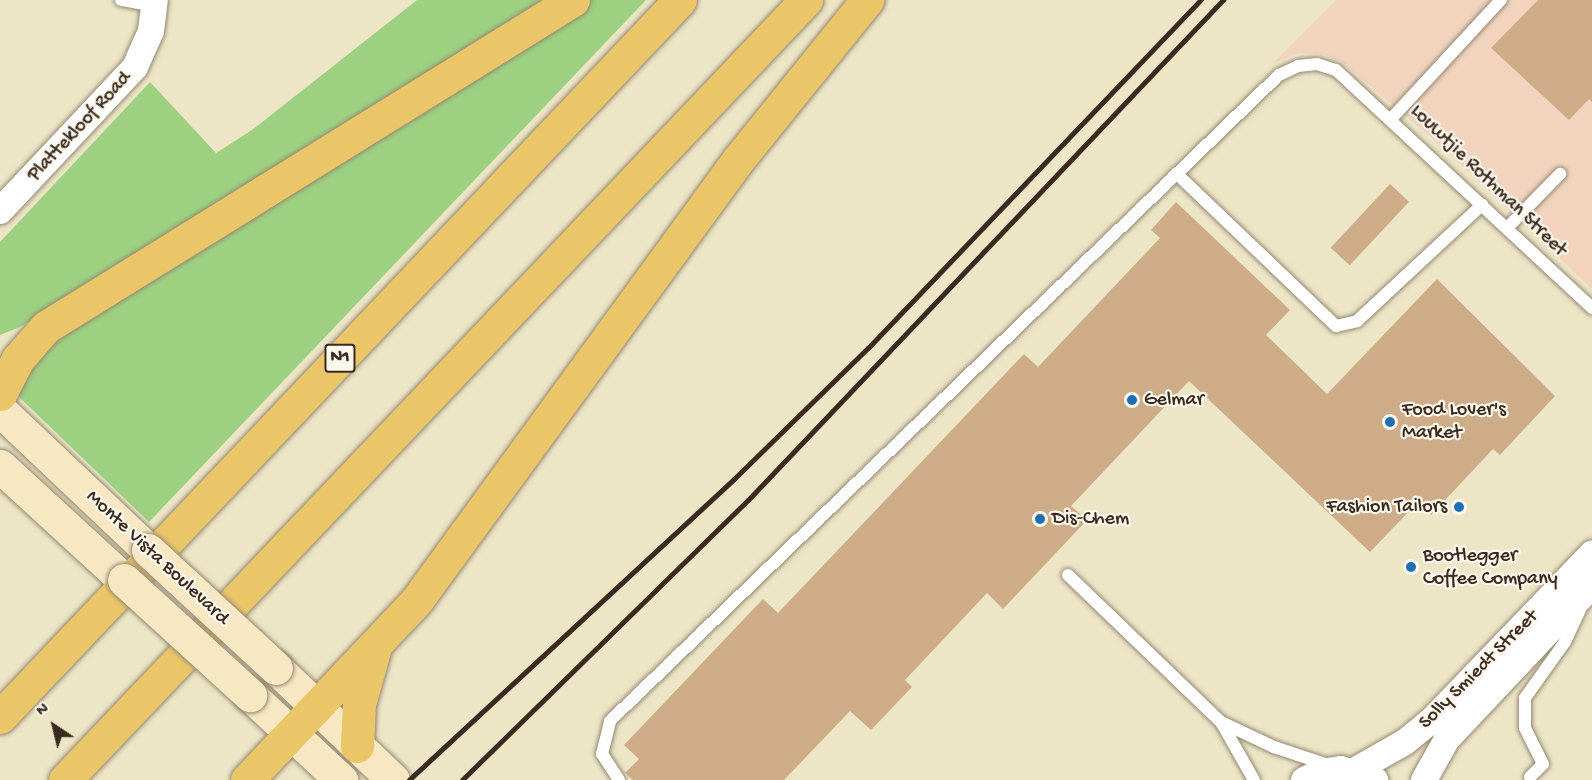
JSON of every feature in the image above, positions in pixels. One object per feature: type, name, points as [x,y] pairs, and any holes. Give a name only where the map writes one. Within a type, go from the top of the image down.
[{"type":"highway","points":[[0,394],[17,360],[46,327],[573,0]]},
{"type":"highway","name":"N1","points":[[0,717],[680,0]]},
{"type":"highway","points":[[65,780],[806,0]]},
{"type":"highway","points":[[247,780],[315,705],[376,647],[417,600],[738,160],[867,0]]},
{"type":"highway","points":[[363,752],[359,704],[376,647]]},
{"type":"main road","name":"Monte Vista Boulevard","points":[[0,410],[99,506],[276,668],[393,780]]},
{"type":"main road","name":"Monte Vista Boulevard","points":[[0,466],[340,780]]},
{"type":"street","name":"Plattekloof Road","points":[[0,211],[124,83],[142,54],[155,3]]},
{"type":"street","name":"Solly Smiedt Street","points":[[1304,780],[1320,772],[1357,773],[1432,720],[1592,554]]},
{"type":"street","name":"Solly Smiedt Street","points":[[1424,780],[1447,739],[1590,587]]},
{"type":"lane","points":[[121,0],[155,3]]},
{"type":"lane","name":"Louwtjie Rothman Street","points":[[1502,0],[1391,119],[1592,308]]},
{"type":"lane","points":[[619,780],[602,754],[610,721],[1279,75],[1298,66],[1317,64],[1336,70],[1391,119]]},
{"type":"lane","points":[[1507,228],[1560,174]]},
{"type":"lane","points":[[1178,175],[1336,327],[1357,321],[1482,205]]},
{"type":"lane","points":[[1068,575],[1221,722],[1254,780]]},
{"type":"lane","points":[[1530,777],[1544,764],[1525,728],[1526,698],[1565,642],[1590,587]]},
{"type":"lane","points":[[1221,722],[1274,747],[1357,773]]},
{"type":"shaded area","points":[[1336,0],[1592,0],[1592,289],[1447,151],[1342,62],[1322,54],[1299,53],[1273,63]]},
{"type":"green space","points":[[417,0],[546,0],[20,327],[0,335],[0,242],[150,82],[216,153],[252,130]]},
{"type":"green space","points":[[587,0],[646,0],[149,522],[19,397],[16,377],[40,354],[96,312]]},
{"type":"building","points":[[1538,0],[1592,0],[1592,102],[1589,99],[1569,120],[1491,48]]},
{"type":"building","points":[[1390,184],[1409,202],[1350,265],[1331,248]]},
{"type":"building","points":[[1176,202],[1290,310],[1266,335],[1327,394],[1437,279],[1555,396],[1500,455],[1493,449],[1431,515],[1418,502],[1370,552],[1189,381],[1071,506],[1087,520],[1003,609],[987,593],[905,680],[912,687],[871,730],[850,711],[784,780],[633,780],[625,773],[639,759],[624,745],[763,599],[778,613],[1024,354],[1038,367],[1160,238],[1151,230]]},
{"type":"railway","points":[[409,780],[734,479],[868,348],[1201,0]]},
{"type":"railway","points":[[462,780],[748,500],[1223,0]]},
{"type":"place","name":"Gelmar","points":[[1132,400]]},
{"type":"place","name":"Food Lover's Market","points":[[1390,422]]},
{"type":"place","name":"Fashion Tailors","points":[[1459,507]]},
{"type":"place","name":"Dis-Chem","points":[[1040,519]]},
{"type":"place","name":"Bootlegger Coffee Company","points":[[1411,567]]}]
